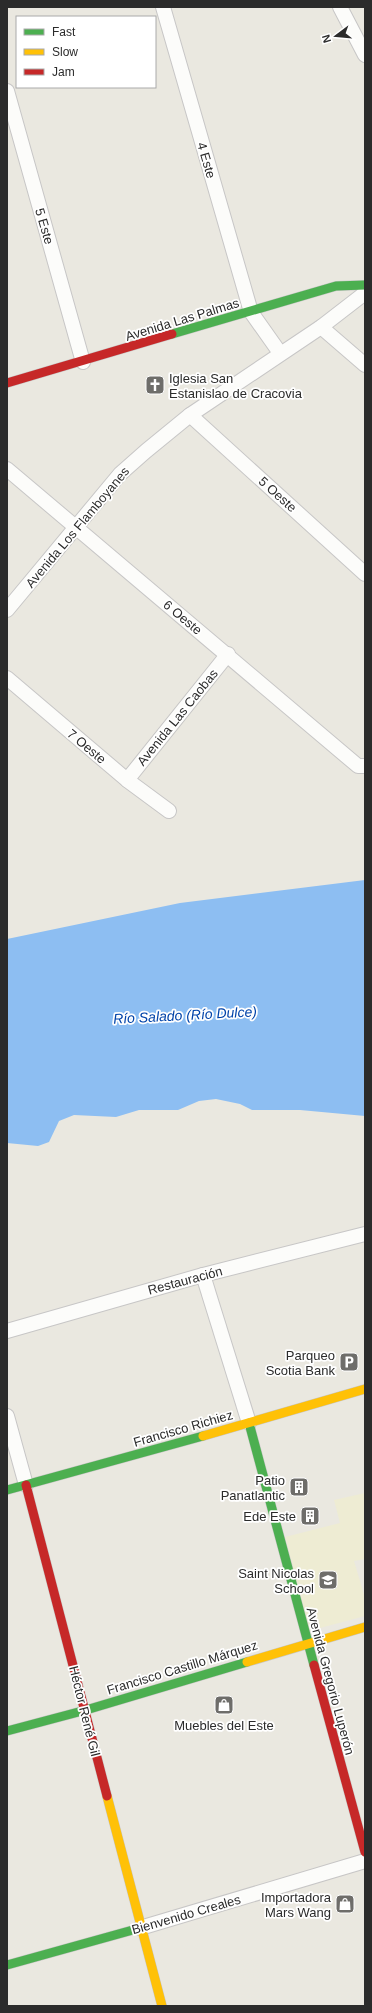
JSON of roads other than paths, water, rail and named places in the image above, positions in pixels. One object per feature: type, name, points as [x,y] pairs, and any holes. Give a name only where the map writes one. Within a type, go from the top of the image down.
[{"type":"main road","name":"Avenida Las Palmas","points":[[7,383],[83,362],[336,286],[365,285]]},
{"type":"main road","name":"Francisco Richiez","points":[[7,1490],[365,1389]]},
{"type":"main road","name":"Avenida Gregorio Luperón","points":[[248,1423],[307,1644],[365,1852]]},
{"type":"main road","name":"Héctor René Gil","points":[[26,1485],[86,1710],[140,1928],[162,2006]]},
{"type":"main road","name":"Francisco Castillo Márquez","points":[[7,1731],[86,1710],[365,1627]]},
{"type":"main road","name":"Bienvenido Creales","points":[[7,1965],[140,1928]]},
{"type":"street","name":"4 Este","points":[[163,7],[251,312],[280,353]]},
{"type":"street","points":[[340,7],[365,55]]},
{"type":"street","name":"5 Este","points":[[7,91],[83,362]]},
{"type":"street","name":"Avenida Los Flamboyanes","points":[[7,610],[120,474],[190,414],[320,327],[365,293]]},
{"type":"street","points":[[320,327],[365,365]]},
{"type":"street","name":"5 Oeste","points":[[190,414],[365,574]]},
{"type":"street","name":"6 Oeste","points":[[7,469],[361,766]]},
{"type":"street","name":"Avenida Las Caobas","points":[[127,780],[228,654]]},
{"type":"street","name":"7 Oeste","points":[[7,678],[127,780],[169,812]]},
{"type":"street","name":"Restauración","points":[[7,1331],[203,1275],[365,1234]]},
{"type":"street","points":[[203,1275],[248,1423]]},
{"type":"street","name":"Héctor René Gil","points":[[7,1416],[26,1485]]},
{"type":"street","name":"Bienvenido Creales","points":[[140,1928],[365,1861]]},
{"type":"water","name":"Río Salado (Río Dulce)","points":[[365,880],[365,1116],[300,1110],[252,1110],[240,1104],[216,1099],[199,1101],[178,1110],[139,1110],[116,1117],[74,1115],[59,1121],[49,1142],[38,1146],[7,1143],[7,939],[180,903]]},
{"type":"place","name":"Iglesia San Estanislao de Cracovia","points":[[155,385]]},
{"type":"place","name":"Parqueo Scotia Bank","points":[[349,1362]]},
{"type":"place","name":"Patio Panatlantic","points":[[299,1487]]},
{"type":"place","name":"Ede Este","points":[[310,1516]]},
{"type":"place","name":"Saint Nicolas School","points":[[328,1580]]},
{"type":"place","name":"Muebles del Este","points":[[224,1705]]},
{"type":"place","name":"Importadora Mars Wang","points":[[345,1904]]}]
